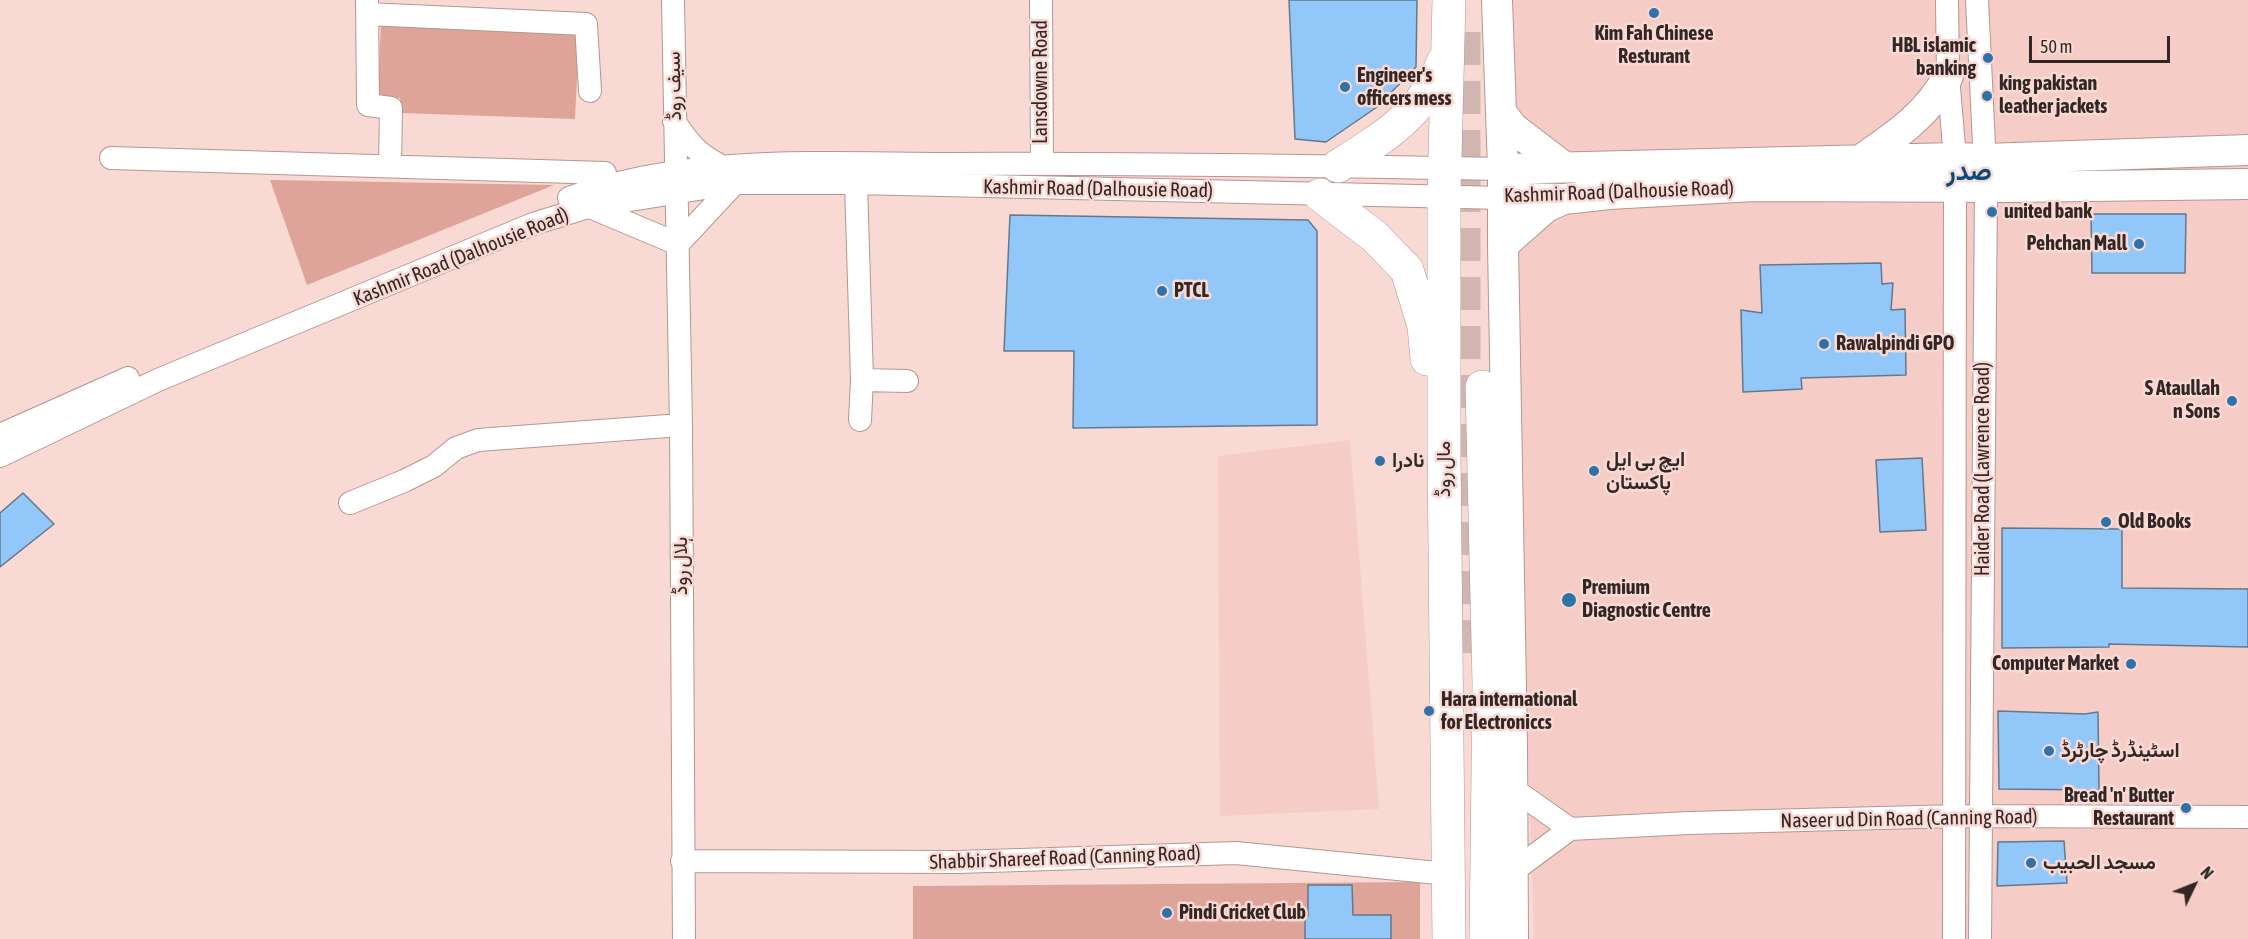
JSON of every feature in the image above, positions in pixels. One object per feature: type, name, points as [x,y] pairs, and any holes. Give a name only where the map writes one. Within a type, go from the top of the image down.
[{"type":"highway","name":"مال روڈ","points":[[1449,0],[1444,182],[1449,939]]},
{"type":"highway","points":[[1338,166],[1387,135],[1422,101],[1436,79],[1447,50]]},
{"type":"highway","points":[[1320,195],[1374,236],[1407,270],[1424,326],[1431,397],[1444,452]]},
{"type":"highway","name":"مال روڈ","points":[[1482,387],[1489,684],[1486,939]]},
{"type":"main road","points":[[1497,0],[1503,169],[1513,939]]},
{"type":"main road","points":[[1859,161],[1910,124],[1926,109],[1940,92],[1948,75]]},
{"type":"main road","points":[[1501,112],[1513,128],[1564,166]]},
{"type":"main road","name":"Kashmir Road (Dalhousie Road)","points":[[1985,173],[2248,150]]},
{"type":"main road","name":"Kashmir Road (Dalhousie Road)","points":[[1503,169],[1859,161],[1954,173]]},
{"type":"main road","name":"Kashmir Road (Dalhousie Road)","points":[[1503,198],[1564,199],[1609,194],[1954,173],[2248,184]]},
{"type":"main road","points":[[1503,245],[1546,207],[1564,199]]},
{"type":"street","name":"سیف روڈ","points":[[673,0],[676,183]]},
{"type":"street","name":"Lansdowne Road","points":[[1041,0],[1042,163]]},
{"type":"street","points":[[1947,0],[1948,75],[1954,173],[1956,816],[1954,939]]},
{"type":"street","name":"Haider Road (Lawrence Road)","points":[[1977,0],[1985,173],[1980,939]]},
{"type":"street","points":[[390,166],[391,108],[368,105],[367,7],[586,24],[590,91]]},
{"type":"street","points":[[588,207],[611,214],[678,244],[728,174],[696,150],[674,121]]},
{"type":"street","points":[[111,158],[605,173]]},
{"type":"street","name":"Kashmir Road (Dalhousie Road)","points":[[0,435],[142,372],[351,287],[497,224],[582,193],[676,183],[728,174],[1042,163],[1338,166],[1444,182],[1503,198]]},
{"type":"street","name":"Kashmir Road (Dalhousie Road)","points":[[728,174],[856,183],[1320,195],[1444,182],[1503,169]]},
{"type":"street","name":"Kashmir Road (Dalhousie Road)","points":[[0,456],[158,380],[533,224],[676,183]]},
{"type":"street","name":"ہلال روڈ","points":[[676,183],[681,425],[684,939]]},
{"type":"street","points":[[856,183],[862,380],[860,420]]},
{"type":"street","points":[[862,380],[907,381]]},
{"type":"street","points":[[350,503],[404,481],[434,466],[456,448],[478,440],[681,425]]},
{"type":"street","points":[[1512,788],[1570,829],[1512,872]]},
{"type":"street","name":"Naseer ud Din Road (Canning Road)","points":[[1570,829],[1689,823],[1956,816],[2248,817]]},
{"type":"street","name":"Shabbir Shareef Road (Canning Road)","points":[[682,861],[958,862],[1236,853],[1448,873]]},
{"type":"shaded area","name":"صدر","points":[[1502,0],[2248,0],[2248,939],[1534,939]]},
{"type":"shaded area","points":[[381,23],[579,34],[575,119],[401,113],[400,98],[378,97]]},
{"type":"shaded area","points":[[270,180],[554,185],[307,285]]},
{"type":"shaded area","points":[[1350,440],[1379,809],[1220,816],[1218,456]]},
{"type":"shaded area","name":"Pindi Cricket Club","points":[[1420,882],[1420,939],[913,939],[913,886]]},
{"type":"building","name":"Engineer's officers mess","points":[[1289,0],[1417,0],[1416,67],[1377,107],[1326,142],[1295,139]]},
{"type":"building","name":"Pehchan Mall","points":[[2091,214],[2186,214],[2185,273],[2092,273]]},
{"type":"building","name":"PTCL","points":[[1010,215],[1308,220],[1317,231],[1317,425],[1073,428],[1074,351],[1004,351]]},
{"type":"building","name":"Rawalpindi GPO","points":[[1881,263],[1882,284],[1893,283],[1891,310],[1905,309],[1906,375],[1801,378],[1802,389],[1743,392],[1741,310],[1762,313],[1760,265]]},
{"type":"building","points":[[1922,458],[1926,530],[1880,532],[1876,460]]},
{"type":"building","points":[[23,493],[54,524],[0,567],[0,513]]},
{"type":"building","points":[[2002,528],[2122,529],[2122,588],[2248,589],[2248,647],[2109,644],[2109,647],[2002,648]]},
{"type":"building","name":"اسٹینڈرڈ چارٹرڈ","points":[[1998,711],[2085,714],[2098,712],[2099,790],[1999,789]]},
{"type":"building","name":"مسجد الحبیب","points":[[2064,841],[2067,883],[1997,886],[1998,842]]},
{"type":"building","points":[[1308,885],[1352,885],[1353,915],[1391,915],[1391,939],[1305,939]]},
{"type":"tunnel","points":[[1461,653],[1464,541],[1464,18]]},
{"type":"place","name":"Kim Fah Chinese Resturant","points":[[1654,13]]},
{"type":"place","name":"HBL islamic banking","points":[[1988,58]]},
{"type":"place","name":"Engineer's officers mess","points":[[1345,87]]},
{"type":"place","name":"king pakistan leather jackets","points":[[1987,96]]},
{"type":"place","name":"united bank","points":[[1992,212]]},
{"type":"place","name":"Pehchan Mall","points":[[2139,244]]},
{"type":"place","name":"PTCL","points":[[1162,291]]},
{"type":"place","name":"Rawalpindi GPO","points":[[1824,344]]},
{"type":"place","name":"S Ataullah n Sons","points":[[2232,401]]},
{"type":"place","name":"نادرا","points":[[1380,461]]},
{"type":"place","name":"ایچ بی ایل پاکستان","points":[[1594,471]]},
{"type":"place","name":"Old Books","points":[[2106,522]]},
{"type":"place","name":"Premium Diagnostic Centre","points":[[1569,600]]},
{"type":"place","name":"Computer Market","points":[[2131,664]]},
{"type":"place","name":"Hara international for Electroniccs","points":[[1429,711]]},
{"type":"place","name":"اسٹینڈرڈ چارٹرڈ","points":[[2049,751]]},
{"type":"place","name":"Bread 'n' Butter Restaurant","points":[[2186,808]]},
{"type":"place","name":"مسجد الحبیب","points":[[2031,863]]},
{"type":"place","name":"Pindi Cricket Club","points":[[1167,913]]},
{"type":"district","name":"صدر","points":[[1969,172]]}]
